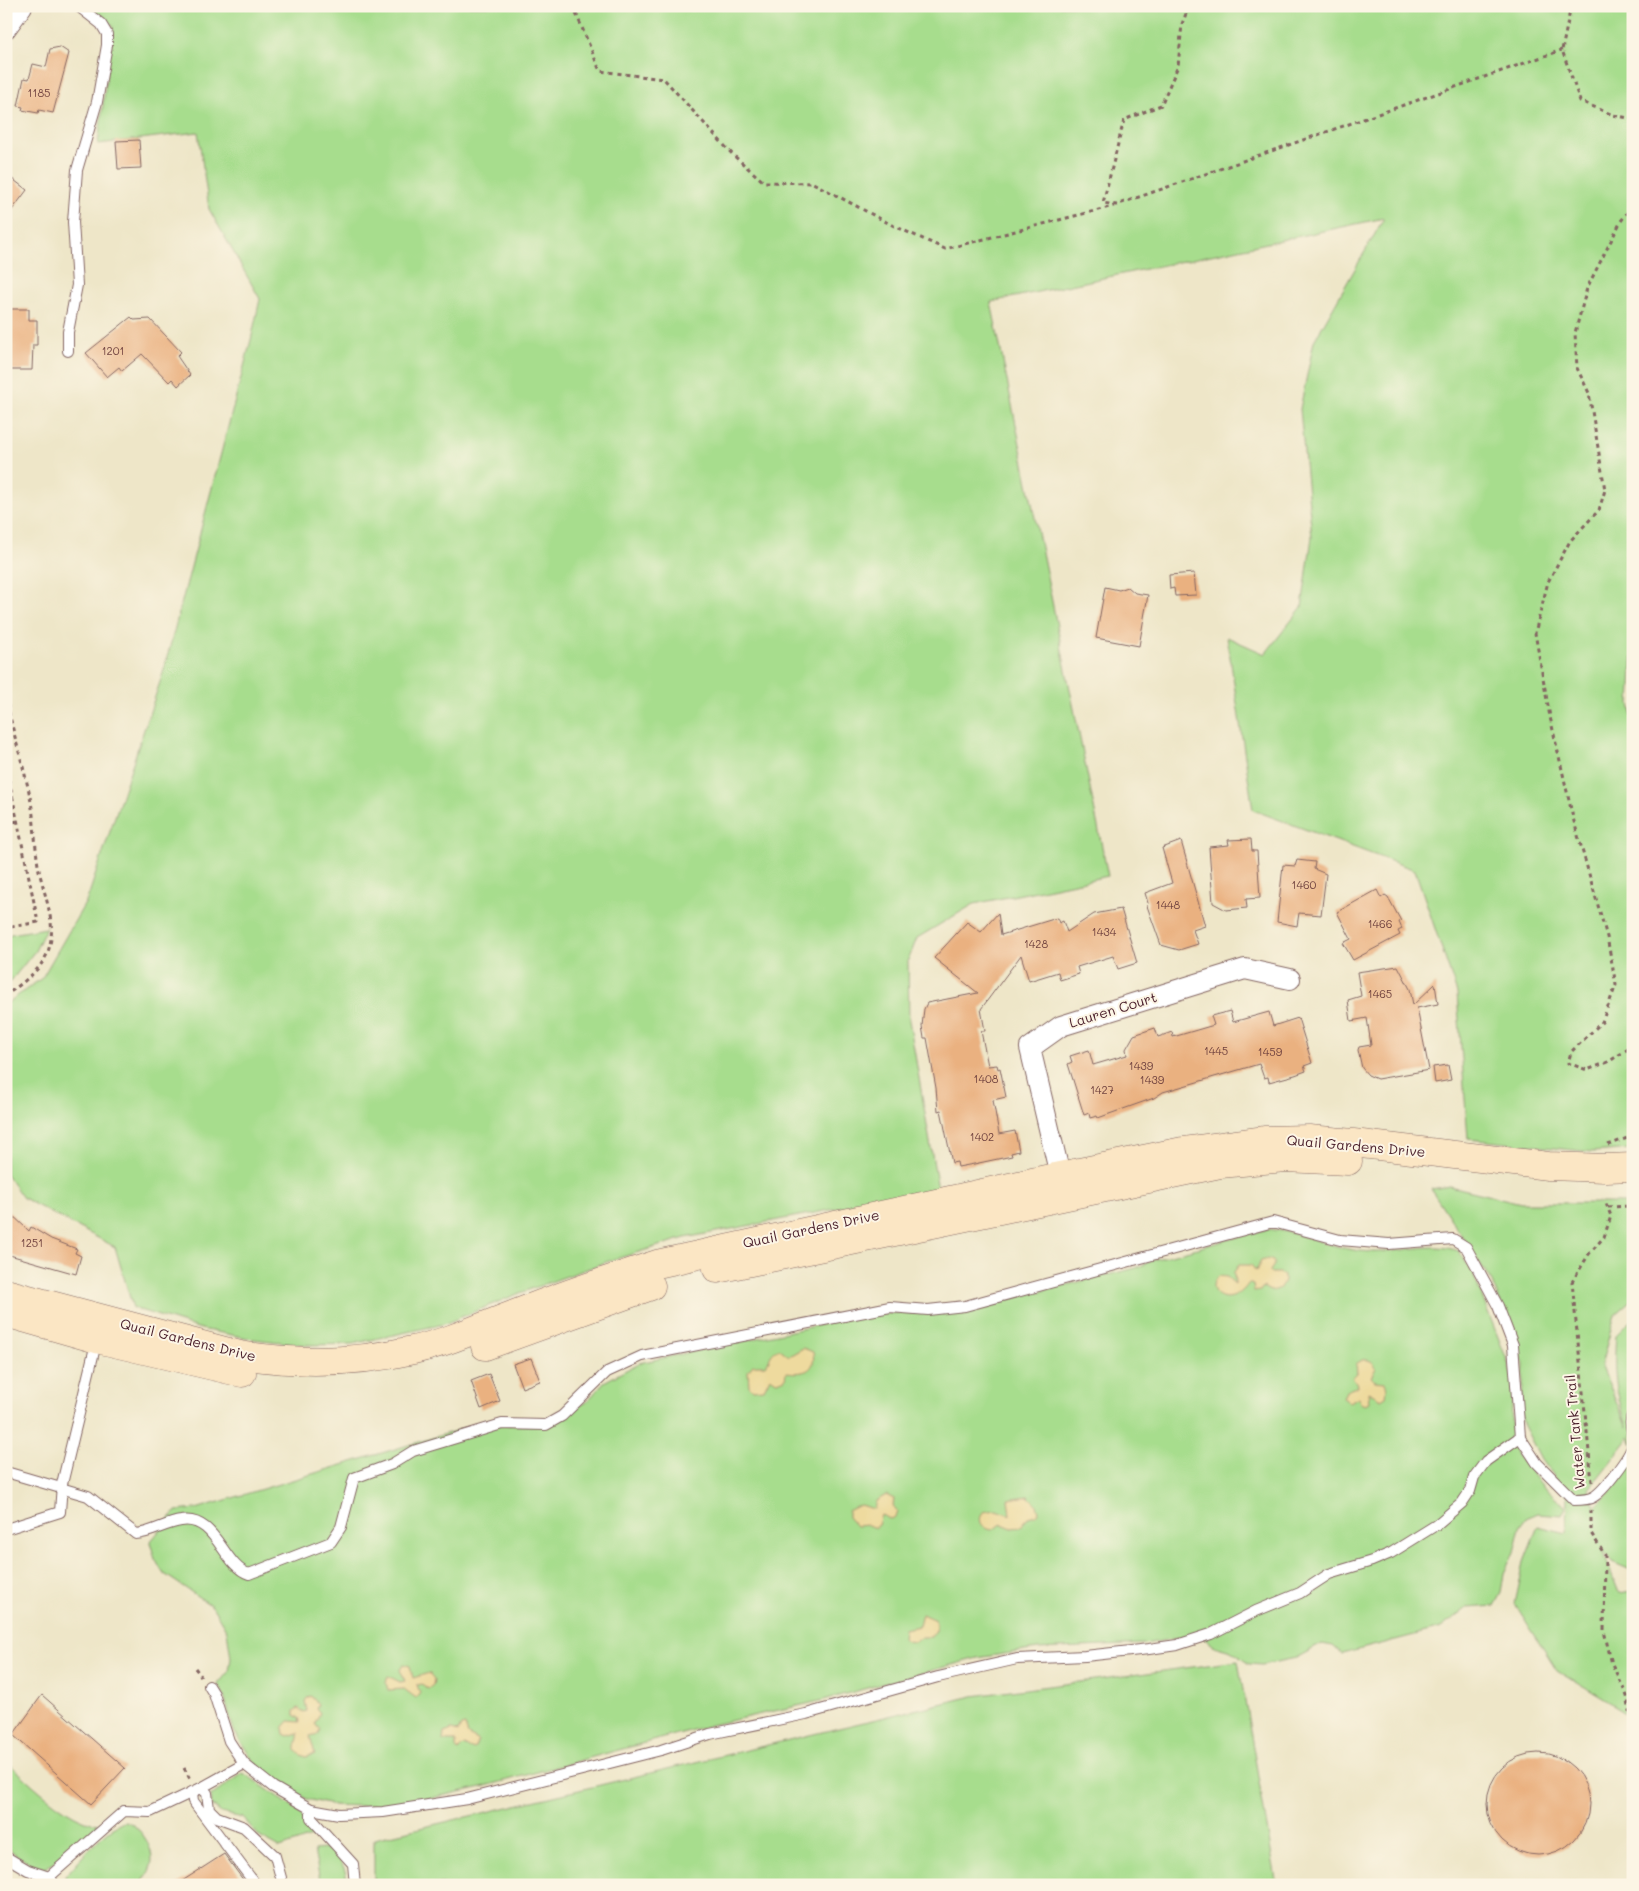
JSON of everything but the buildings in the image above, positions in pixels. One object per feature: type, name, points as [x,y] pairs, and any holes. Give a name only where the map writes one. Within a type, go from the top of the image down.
[{"type":"main road","name":"Quail Gardens Drive","points":[[1062,1186],[1226,1144],[1300,1140],[1353,1143],[1548,1166],[1633,1167]]},
{"type":"main road","name":"Quail Gardens Drive","points":[[6,1313],[240,1355],[269,1359],[342,1361],[383,1356],[451,1338],[608,1279],[657,1264],[1062,1186],[1253,1159],[1328,1159],[1571,1186],[1633,1185]]},
{"type":"main road","name":"Quail Gardens Drive","points":[[6,1293],[100,1329]]},
{"type":"street","points":[[6,28],[22,6]]},
{"type":"street","name":"Lauren Court","points":[[1062,1186],[1030,1048],[1061,1026],[1245,969],[1290,979]]},
{"type":"lane","points":[[68,351],[68,332],[77,285],[73,222],[77,170],[97,102],[107,45],[107,34],[100,24],[78,6]]},
{"type":"lane","points":[[6,1472],[88,1496],[136,1534],[158,1530],[182,1520],[197,1523],[211,1533],[240,1572],[248,1574],[331,1542],[341,1527],[354,1478],[392,1464],[413,1451],[502,1424],[546,1425],[562,1416],[607,1372],[642,1356],[890,1307],[928,1310],[964,1306],[1273,1222],[1340,1240],[1389,1244],[1453,1239],[1466,1247],[1498,1306],[1512,1345],[1520,1437],[1537,1463],[1574,1500],[1591,1499],[1600,1493],[1624,1460],[1633,1444],[1629,1421],[1633,1413]]},
{"type":"lane","points":[[6,1529],[60,1512],[61,1488],[100,1329]]},
{"type":"lane","points":[[209,1686],[214,1694],[229,1741],[244,1764],[274,1787],[311,1810],[340,1814],[383,1812],[467,1799],[661,1750],[710,1734],[806,1714],[938,1677],[1017,1659],[1086,1656],[1177,1645],[1237,1622],[1256,1611],[1300,1593],[1329,1574],[1372,1561],[1414,1539],[1436,1525],[1462,1503],[1470,1491],[1474,1477],[1486,1461],[1520,1437]]},
{"type":"lane","points":[[6,1857],[52,1881],[124,1811],[150,1812],[197,1790],[244,1764]]},
{"type":"lane","points":[[197,1790],[193,1801],[256,1885]]},
{"type":"lane","points":[[197,1790],[206,1793],[209,1809],[217,1817],[244,1827],[275,1856],[283,1885]]},
{"type":"lane","points":[[311,1810],[311,1818],[353,1864],[355,1885]]},
{"type":"path","points":[[573,6],[600,71],[664,79],[733,154],[764,182],[813,183],[892,225],[946,249],[1116,205],[1562,50]]},
{"type":"path","points":[[1116,205],[1103,203],[1124,120],[1161,105],[1178,66],[1182,24],[1189,6]]},
{"type":"path","points":[[1570,6],[1562,50],[1580,102],[1613,115],[1633,119]]},
{"type":"path","points":[[1633,206],[1621,221],[1587,288],[1575,333],[1576,368],[1589,393],[1606,490],[1599,510],[1570,541],[1548,582],[1534,633],[1554,736],[1573,818],[1607,937],[1616,985],[1602,1022],[1571,1052],[1568,1063],[1587,1070],[1608,1062],[1633,1046]]},
{"type":"path","points":[[6,696],[9,718],[32,807],[38,864],[50,923],[51,944],[44,960],[31,976],[6,995]]},
{"type":"path","points":[[6,765],[38,922],[6,928]]},
{"type":"path","points":[[6,823],[18,821]]},
{"type":"path","name":"Water Tank Trail","points":[[1606,1201],[1611,1216],[1604,1237],[1589,1254],[1572,1282],[1593,1487],[1591,1533],[1605,1555],[1604,1631],[1612,1664],[1630,1703],[1633,1725]]},
{"type":"path","points":[[1608,1207],[1633,1206]]},
{"type":"green space","points":[[89,6],[1633,6],[1633,647],[1630,703],[1633,720],[1633,1149],[1592,1152],[1468,1139],[1457,993],[1415,870],[1253,810],[1227,637],[1265,654],[1302,607],[1312,537],[1300,409],[1314,341],[1384,218],[991,302],[1108,876],[974,904],[917,938],[908,961],[909,1020],[938,1189],[685,1238],[606,1262],[520,1293],[444,1324],[352,1344],[307,1345],[253,1339],[201,1329],[133,1308],[115,1247],[23,1198],[6,1174],[6,1004],[42,978],[87,900],[163,673],[251,340],[260,299],[209,209],[198,132],[98,144],[113,26]]},
{"type":"green space","points":[[46,928],[35,951],[6,987],[6,935]]},
{"type":"green space","points":[[1450,1186],[1521,1203],[1633,1203],[1633,1299],[1615,1315],[1601,1365],[1627,1427],[1616,1381],[1615,1349],[1616,1335],[1633,1318],[1633,1445],[1630,1437],[1589,1489],[1595,1507],[1618,1483],[1633,1460],[1633,1571],[1612,1562],[1603,1552],[1619,1593],[1633,1591],[1633,1737],[1629,1714],[1557,1670],[1515,1604],[1524,1562],[1538,1526],[1567,1533],[1568,1496],[1541,1459],[1521,1420],[1524,1364],[1492,1282],[1431,1189]]},
{"type":"green space","points":[[1268,1229],[1359,1251],[1383,1252],[1427,1247],[1448,1248],[1459,1251],[1473,1274],[1513,1379],[1511,1429],[1516,1454],[1540,1483],[1566,1507],[1562,1515],[1538,1513],[1526,1518],[1520,1527],[1514,1552],[1504,1573],[1501,1593],[1494,1606],[1467,1608],[1441,1628],[1342,1654],[1333,1646],[1322,1644],[1296,1658],[1262,1665],[1249,1664],[1231,1651],[1214,1646],[1200,1634],[1145,1644],[1038,1649],[977,1658],[820,1701],[711,1725],[482,1787],[432,1798],[362,1806],[332,1805],[307,1799],[278,1784],[255,1764],[234,1731],[223,1693],[218,1684],[229,1671],[231,1658],[227,1631],[212,1606],[163,1573],[155,1559],[150,1542],[176,1511],[196,1509],[475,1425],[544,1425],[587,1402],[604,1382],[639,1363],[858,1317],[894,1313],[951,1313],[1136,1268],[1156,1259]]},
{"type":"green space","points":[[1238,1661],[1277,1885],[374,1885],[374,1839],[973,1696]]},
{"type":"green space","points":[[6,1761],[37,1789],[62,1808],[74,1816],[98,1824],[84,1839],[46,1868],[32,1866],[6,1847]]},
{"type":"green space","points":[[242,1774],[248,1776],[298,1811],[317,1835],[280,1848],[260,1837],[243,1818],[221,1813],[212,1805],[211,1796]]},
{"type":"green space","points":[[125,1821],[136,1827],[146,1839],[151,1853],[151,1866],[141,1885],[66,1885],[65,1876],[86,1853],[100,1838]]},
{"type":"green space","points":[[325,1849],[335,1855],[342,1863],[348,1885],[321,1885],[314,1850]]},
{"type":"sand","points":[[1268,1259],[1273,1261],[1274,1265],[1270,1271],[1271,1273],[1280,1273],[1284,1276],[1284,1283],[1279,1289],[1270,1291],[1263,1287],[1260,1291],[1254,1292],[1253,1285],[1249,1283],[1241,1292],[1233,1297],[1226,1298],[1219,1296],[1215,1292],[1213,1287],[1214,1281],[1219,1276],[1227,1277],[1235,1284],[1234,1272],[1239,1265],[1251,1265],[1256,1271],[1261,1261]]},
{"type":"sand","points":[[803,1348],[813,1352],[813,1364],[807,1371],[797,1373],[786,1372],[785,1379],[778,1382],[770,1377],[764,1389],[753,1390],[749,1386],[748,1371],[753,1365],[766,1365],[772,1354],[777,1350],[780,1349],[789,1356]]},
{"type":"sand","points":[[1362,1360],[1369,1360],[1374,1364],[1376,1368],[1371,1377],[1375,1381],[1385,1382],[1387,1389],[1386,1396],[1381,1399],[1368,1392],[1369,1403],[1365,1405],[1360,1403],[1359,1397],[1349,1402],[1343,1398],[1346,1391],[1358,1386],[1357,1382],[1352,1378],[1357,1373],[1356,1364]]},
{"type":"sand","points":[[886,1495],[894,1499],[893,1505],[897,1512],[895,1517],[890,1519],[881,1515],[878,1525],[874,1528],[868,1525],[856,1526],[848,1517],[848,1511],[860,1505],[874,1509],[876,1501]]},
{"type":"sand","points":[[1028,1496],[1037,1505],[1039,1511],[1036,1515],[1028,1517],[1021,1527],[1012,1528],[1002,1524],[992,1530],[982,1524],[980,1518],[983,1512],[996,1510],[1010,1515],[1008,1499]]},
{"type":"sand","points":[[922,1614],[935,1620],[936,1627],[934,1633],[931,1637],[921,1637],[915,1642],[906,1641],[903,1638],[904,1629],[919,1626]]},
{"type":"sand","points":[[403,1664],[410,1666],[413,1678],[429,1673],[434,1679],[433,1685],[428,1689],[422,1684],[417,1685],[420,1693],[416,1698],[404,1689],[388,1690],[386,1683],[388,1676],[400,1682],[405,1681],[400,1670]]},
{"type":"sand","points":[[311,1696],[318,1704],[316,1708],[320,1713],[315,1723],[320,1729],[318,1734],[310,1736],[315,1754],[306,1757],[297,1752],[296,1749],[298,1733],[288,1736],[284,1734],[283,1728],[289,1721],[300,1722],[299,1718],[294,1715],[294,1711],[298,1708],[304,1712],[307,1711],[305,1701]]},
{"type":"sand","points":[[465,1725],[468,1735],[478,1740],[475,1748],[471,1749],[464,1745],[458,1751],[456,1741],[443,1741],[444,1733],[452,1730],[458,1732],[461,1726]]}]
